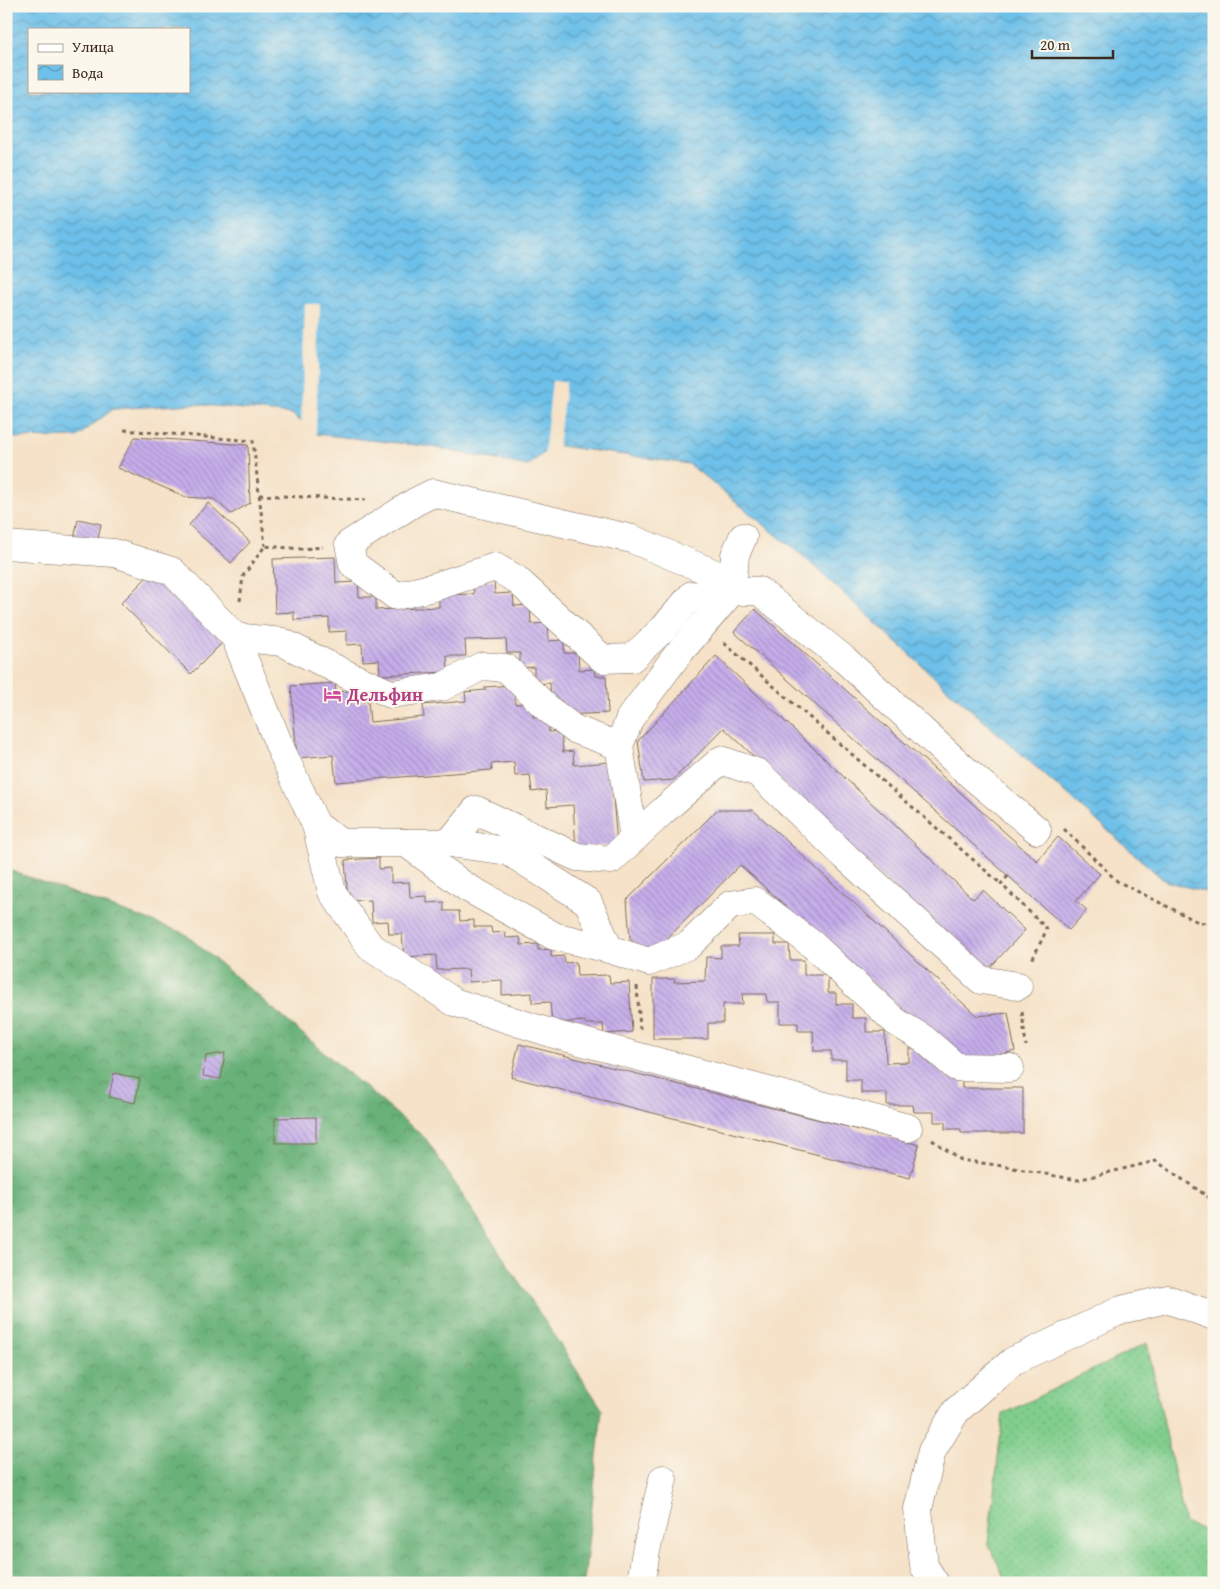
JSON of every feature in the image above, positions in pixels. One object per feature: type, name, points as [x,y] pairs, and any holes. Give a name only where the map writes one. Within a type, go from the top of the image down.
[{"type":"lane","points":[[729,591],[632,539],[433,494],[416,502],[349,544],[354,564],[396,596],[434,587],[495,567],[516,579],[603,659],[632,658],[664,628],[692,595],[729,591],[759,591],[844,660],[973,777],[1037,830]]},
{"type":"lane","points":[[634,838],[619,746],[630,718],[729,591],[734,555],[743,537]]},
{"type":"lane","points":[[6,545],[114,553],[172,572],[235,636],[282,752],[316,825],[332,892],[370,946],[454,1002],[557,1035],[908,1128]]},
{"type":"lane","points":[[235,636],[282,642],[391,694],[442,686],[482,666],[506,668],[548,709],[574,729],[619,746]]},
{"type":"lane","points":[[449,843],[476,810],[577,857],[611,860],[721,760],[758,773],[846,857],[981,980],[1018,986]]},
{"type":"lane","points":[[316,825],[341,843],[449,843],[508,851],[588,902],[609,949]]},
{"type":"lane","points":[[406,843],[466,888],[554,936],[609,949],[649,962],[688,945],[730,905],[755,901],[813,945],[896,1022],[924,1039],[956,1067],[1010,1068]]},
{"type":"lane","points":[[935,1583],[924,1566],[918,1508],[932,1451],[956,1411],[1013,1361],[1121,1310],[1167,1299],[1214,1316]]},
{"type":"lane","points":[[641,1583],[646,1551],[663,1479]]},
{"type":"path","points":[[124,430],[253,441],[265,546],[243,576]]},
{"type":"path","points":[[265,546],[302,549],[349,544]]},
{"type":"path","points":[[703,625],[1001,884]]},
{"type":"path","points":[[1117,881],[1198,922],[1214,924]]},
{"type":"path","points":[[636,958],[641,1058]]},
{"type":"path","points":[[908,1128],[930,1139],[961,1160],[1076,1180],[1156,1160],[1214,1201]]},
{"type":"green space","points":[[6,869],[184,933],[426,1139],[602,1409],[584,1583],[6,1583]]},
{"type":"green space","points":[[1147,1343],[1185,1523],[1214,1534],[1214,1583],[1007,1583],[988,1543],[1003,1414]]},
{"type":"water","points":[[6,6],[1214,6],[1214,894],[1165,881],[943,685],[805,558],[689,464],[553,445],[528,466],[426,446],[316,434],[292,414],[194,404],[113,409],[77,437],[6,438]]},
{"type":"pier","points":[[305,304],[320,304],[316,434],[312,434],[301,425]]},
{"type":"pier","points":[[552,381],[566,382],[558,448],[553,448],[544,456]]},
{"type":"building","points":[[135,437],[248,445],[250,503],[231,514],[214,499],[186,497],[118,468]]},
{"type":"building","points":[[208,503],[250,542],[231,563],[189,525]]},
{"type":"building","points":[[78,519],[101,524],[97,544],[74,540]]},
{"type":"building","points":[[335,557],[336,583],[358,582],[359,597],[376,597],[376,610],[439,607],[439,595],[474,594],[473,582],[494,581],[495,594],[513,593],[514,606],[530,605],[531,624],[548,623],[549,641],[564,640],[564,653],[578,653],[579,670],[594,669],[595,676],[606,676],[608,713],[563,715],[562,701],[551,702],[550,683],[534,684],[534,667],[520,668],[520,653],[507,653],[506,639],[465,640],[466,656],[447,656],[448,672],[380,675],[379,660],[363,661],[362,644],[347,645],[347,631],[329,632],[329,618],[294,620],[294,612],[275,613],[273,559]]},
{"type":"building","points":[[154,570],[224,641],[191,674],[121,603]]},
{"type":"building","points":[[755,609],[1037,861],[1058,837],[1100,874],[1076,901],[1087,910],[1069,930],[734,632]]},
{"type":"building","points":[[716,656],[973,899],[983,890],[1025,930],[984,974],[724,728],[673,780],[644,782],[638,741]]},
{"type":"building","points":[[335,683],[336,692],[351,691],[352,702],[368,701],[370,722],[424,717],[423,705],[466,701],[465,692],[485,690],[485,687],[514,685],[515,704],[531,703],[533,717],[548,716],[549,732],[561,731],[563,752],[573,751],[574,765],[610,762],[617,845],[576,848],[573,805],[547,807],[546,790],[532,792],[530,775],[515,776],[514,762],[491,764],[492,770],[336,782],[333,755],[297,758],[291,686]]},
{"type":"building","points":[[717,810],[753,810],[977,1016],[1008,1013],[1015,1051],[965,1063],[950,1054],[740,865],[650,956],[630,939],[627,900]]},
{"type":"building","points":[[379,858],[379,869],[391,868],[391,883],[409,882],[410,897],[427,896],[427,903],[444,902],[444,911],[459,911],[460,921],[474,920],[474,927],[491,927],[492,933],[505,932],[506,938],[520,937],[521,945],[538,944],[538,950],[551,949],[551,957],[564,956],[565,963],[576,962],[577,976],[609,975],[610,983],[629,982],[632,1032],[604,1034],[603,1024],[586,1024],[585,1021],[552,1023],[550,1002],[532,1003],[532,993],[502,995],[502,980],[469,982],[468,969],[437,970],[436,955],[404,957],[402,934],[389,934],[388,921],[372,922],[371,900],[348,901],[345,860]]},
{"type":"building","points":[[738,935],[775,935],[775,944],[789,944],[790,960],[804,960],[804,975],[828,975],[828,993],[836,993],[836,1004],[852,1004],[852,1018],[866,1018],[866,1032],[885,1032],[886,1063],[909,1062],[909,1049],[930,1048],[930,1065],[946,1065],[946,1077],[962,1077],[962,1088],[1023,1088],[1023,1133],[961,1133],[961,1129],[945,1129],[945,1122],[934,1122],[934,1112],[914,1112],[913,1105],[887,1105],[887,1093],[861,1093],[861,1080],[846,1080],[846,1060],[831,1060],[831,1051],[814,1051],[813,1031],[798,1031],[798,1023],[780,1023],[780,1002],[767,1002],[766,994],[742,994],[743,1004],[723,1004],[723,1023],[708,1023],[708,1039],[653,1039],[653,979],[675,979],[674,982],[705,981],[706,957],[721,958],[721,946],[739,946]]},
{"type":"building","points":[[519,1044],[919,1145],[910,1178],[511,1077]]},
{"type":"building","points":[[225,1053],[221,1079],[203,1076],[206,1056]]},
{"type":"building","points":[[114,1073],[140,1079],[135,1103],[109,1097]]},
{"type":"building","points":[[316,1117],[316,1143],[275,1143],[275,1118]]},
{"type":"place","name":"Дельфин","points":[[333,694]]}]
